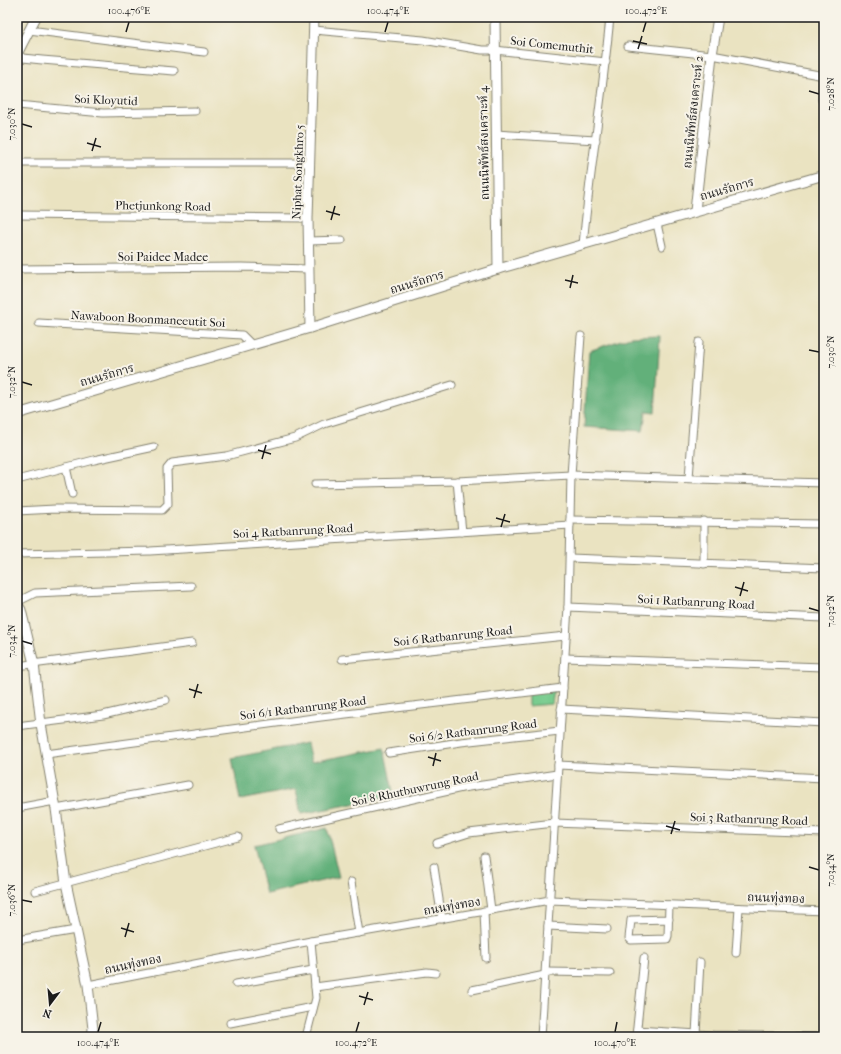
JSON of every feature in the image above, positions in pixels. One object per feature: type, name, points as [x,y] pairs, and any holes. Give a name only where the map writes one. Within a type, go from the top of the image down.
[{"type":"street","points":[[36,17],[17,54],[23,58],[174,71]]},
{"type":"street","name":"Niphat Songkhro 5","points":[[310,328],[308,218],[314,17]]},
{"type":"street","name":"ถนนนิพัทธ์สงเคราะห์ 4","points":[[495,17],[498,269]]},
{"type":"street","points":[[583,245],[586,206],[606,62],[610,17]]},
{"type":"street","name":"ถนนนิพัทธ์สงเคราะห์ 2","points":[[695,211],[712,55],[718,17]]},
{"type":"street","points":[[29,30],[204,52]]},
{"type":"street","name":"Soi Comemuthit","points":[[314,30],[423,40],[482,50],[495,50],[606,62]]},
{"type":"street","points":[[628,46],[712,55],[823,76],[822,100],[824,102]]},
{"type":"street","name":"Soi Kloyutid","points":[[17,105],[102,113],[195,111]]},
{"type":"street","points":[[496,134],[596,140]]},
{"type":"street","points":[[17,163],[310,163]]},
{"type":"street","name":"ถนนรัถการ","points":[[17,414],[310,328],[498,269],[657,224],[695,211],[824,174]]},
{"type":"street","name":"Phetjunkong Road","points":[[17,215],[308,218]]},
{"type":"street","points":[[657,224],[662,246]]},
{"type":"street","points":[[309,241],[342,240]]},
{"type":"street","name":"Soi Paidee Madee","points":[[17,269],[242,267],[308,269]]},
{"type":"street","name":"Nawaboon Boonmaneeutit Soi","points":[[39,323],[242,335],[252,345]]},
{"type":"street","points":[[541,1037],[568,607],[571,475],[581,336]]},
{"type":"street","points":[[689,478],[699,342]]},
{"type":"street","points":[[17,511],[55,509],[162,510],[168,504],[167,469],[172,463],[226,456],[296,438],[324,424],[452,386]]},
{"type":"street","points":[[17,480],[154,447]]},
{"type":"street","points":[[66,467],[72,494]]},
{"type":"street","points":[[315,484],[457,481],[571,475],[824,483]]},
{"type":"street","points":[[457,481],[462,532]]},
{"type":"street","points":[[704,521],[704,564]]},
{"type":"street","name":"Soi 4 Ratbanrung Road","points":[[17,554],[150,551],[462,532],[570,522],[704,521],[824,524]]},
{"type":"street","points":[[570,558],[824,568]]},
{"type":"street","points":[[92,1037],[94,1029],[88,985],[66,883],[55,805],[41,724],[34,664],[22,610],[17,603],[35,593],[191,586]]},
{"type":"street","name":"Soi 1 Ratbanrung Road","points":[[568,607],[824,618]]},
{"type":"street","name":"Soi 6 Ratbanrung Road","points":[[342,659],[566,636]]},
{"type":"street","points":[[17,666],[192,643]]},
{"type":"street","points":[[565,658],[824,667]]},
{"type":"street","name":"Soi 6/1 Ratbanrung Road","points":[[46,754],[313,718],[563,688]]},
{"type":"street","points":[[17,726],[103,715],[166,700]]},
{"type":"street","points":[[561,708],[824,723]]},
{"type":"street","name":"Soi 6/2 Ratbanrung Road","points":[[389,753],[461,742],[560,731]]},
{"type":"street","points":[[558,765],[824,778]]},
{"type":"street","name":"Soi 8 Rhutbuwrung Road","points":[[279,829],[462,788],[557,774]]},
{"type":"street","points":[[17,808],[55,805],[188,785]]},
{"type":"street","name":"Soi 3 Ratbanrung Road","points":[[437,844],[469,833],[554,824],[824,833]]},
{"type":"street","points":[[35,891],[238,837]]},
{"type":"street","points":[[484,856],[488,911],[486,958]]},
{"type":"street","points":[[434,867],[442,919]]},
{"type":"street","points":[[351,882],[358,933]]},
{"type":"street","name":"ถนนทุ่งทอง","points":[[88,985],[311,941],[550,900],[824,911]]},
{"type":"street","points":[[669,905],[669,919],[668,936],[665,940],[631,940],[629,938],[631,920],[669,919]]},
{"type":"street","points":[[736,953],[739,908]]},
{"type":"street","points":[[548,926],[607,929]]},
{"type":"street","points":[[17,940],[76,930]]},
{"type":"street","points":[[306,1037],[316,998],[311,941]]},
{"type":"street","points":[[644,958],[636,1033],[696,1034],[713,1036],[824,1037]]},
{"type":"street","points":[[696,1034],[700,962]]},
{"type":"street","points":[[236,984],[314,970]]},
{"type":"street","points":[[315,987],[436,972]]},
{"type":"street","points":[[472,990],[546,974],[610,973]]},
{"type":"street","points":[[230,1023],[314,1007]]},
{"type":"green space","points":[[660,336],[655,412],[646,411],[643,431],[584,427],[589,351],[630,337]]},
{"type":"green space","points":[[554,690],[552,704],[528,706],[528,693]]},
{"type":"green space","points":[[307,743],[311,762],[384,748],[394,796],[301,814],[296,789],[240,800],[232,758]]},
{"type":"green space","points":[[327,828],[339,877],[266,894],[254,845]]}]
